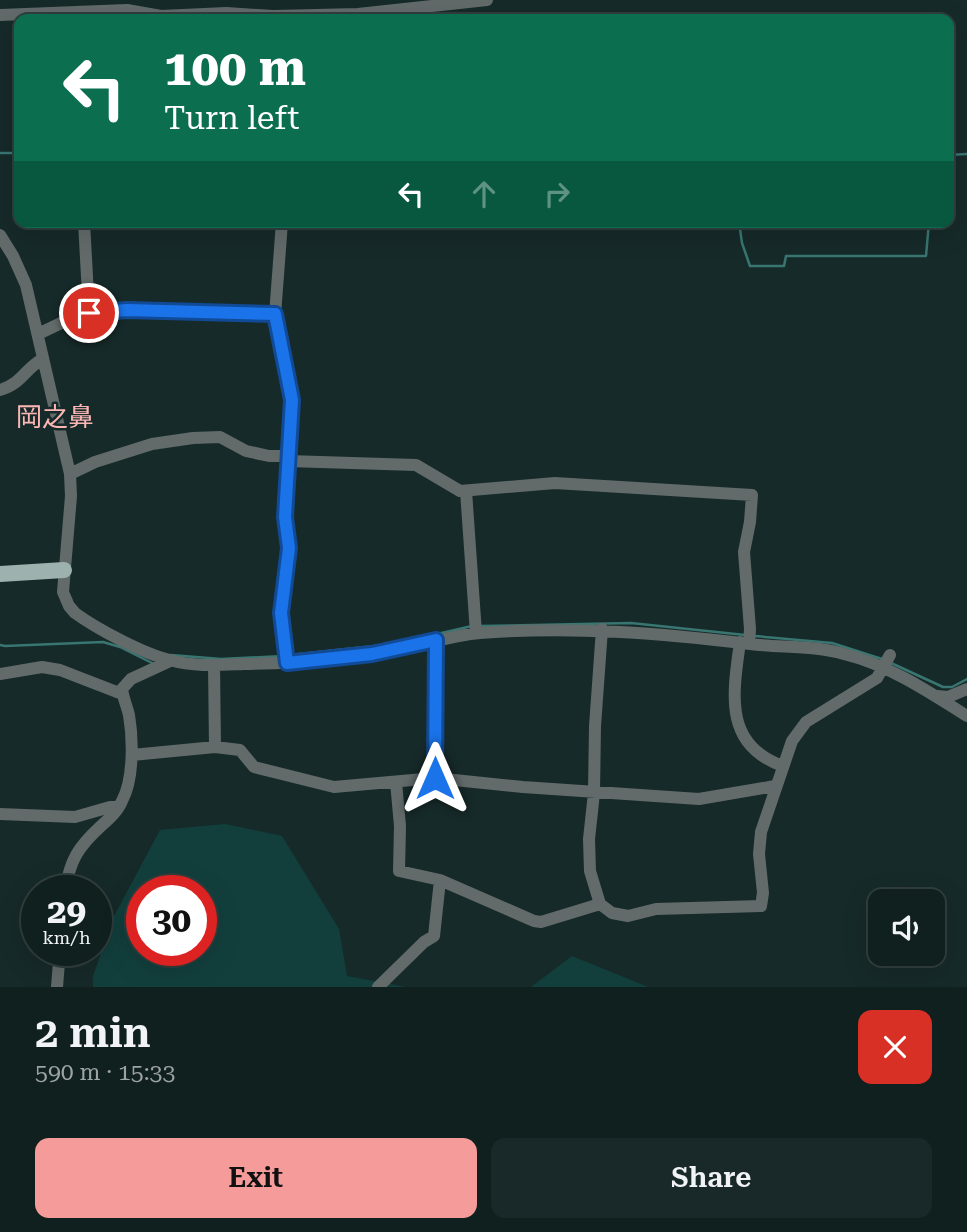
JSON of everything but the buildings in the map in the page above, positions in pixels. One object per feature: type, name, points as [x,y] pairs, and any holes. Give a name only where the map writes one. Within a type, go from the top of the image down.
[{"type":"main road","points":[[0,574],[64,570]]},
{"type":"street","points":[[358,14],[487,0]]},
{"type":"street","points":[[22,14],[128,10],[150,14]]},
{"type":"street","points":[[204,14],[237,14]]},
{"type":"street","points":[[84,228],[89,313]]},
{"type":"street","points":[[282,228],[275,314],[292,400],[285,517],[289,548],[281,613],[286,658]]},
{"type":"street","points":[[0,235],[20,270],[38,334],[70,474],[71,496],[63,592],[75,613],[104,630],[164,656],[214,665],[372,654],[476,629],[601,629],[747,639],[819,648],[887,662],[967,716]]},
{"type":"street","points":[[38,334],[89,313],[127,310],[275,314]]},
{"type":"street","points":[[0,390],[17,383],[43,359]]},
{"type":"street","points":[[70,474],[95,462],[152,444],[220,437],[246,451],[288,459],[416,465],[455,489],[466,491],[555,483],[752,495],[744,552],[747,639],[733,689],[734,705],[737,720],[753,749],[764,759],[783,766]]},
{"type":"street","points":[[466,491],[476,629]]},
{"type":"street","points":[[601,629],[594,793],[589,839],[590,871],[600,904],[612,913],[628,916],[656,909],[761,906],[763,893],[760,843],[775,786],[792,741],[806,722],[877,678],[887,662]]},
{"type":"street","points":[[435,778],[436,640]]},
{"type":"street","points":[[69,875],[78,848],[119,807],[126,792],[132,755],[130,724],[122,689],[128,681],[164,656]]},
{"type":"street","points":[[214,665],[215,747]]},
{"type":"street","points":[[0,674],[42,667],[60,670],[121,694]]},
{"type":"street","points":[[937,696],[948,697],[967,690]]},
{"type":"street","points":[[132,755],[215,747],[240,750],[254,766],[329,787],[435,778],[594,793],[699,799],[775,786]]},
{"type":"street","points":[[396,782],[400,826],[399,871],[440,880],[541,922],[600,904]]},
{"type":"street","points":[[0,814],[75,817],[119,807]]},
{"type":"street","points":[[378,987],[424,942],[434,936],[440,880]]},
{"type":"street","points":[[57,987],[59,966]]},
{"type":"shaded area","points":[[225,824],[282,836],[339,929],[347,976],[406,987],[93,987],[96,966],[112,966],[112,922],[126,894],[126,966],[217,966],[217,875],[136,875],[160,830]]},
{"type":"shaded area","points":[[572,956],[648,987],[531,987]]},
{"type":"waterway","points":[[0,153],[14,153]]},
{"type":"waterway","points":[[954,155],[967,154]]},
{"type":"waterway","points":[[740,228],[750,266],[784,266],[786,256],[926,256],[928,228]]},
{"type":"waterway","points":[[479,626],[631,623],[745,635]]},
{"type":"waterway","points":[[289,655],[393,644],[472,626]]},
{"type":"waterway","points":[[755,636],[832,643],[882,659]]},
{"type":"waterway","points":[[0,645],[103,642],[120,647],[152,663]]},
{"type":"waterway","points":[[171,655],[221,659],[283,656]]},
{"type":"waterway","points":[[891,663],[943,687],[952,687],[967,679]]},
{"type":"district","name":"岡之鼻","points":[[55,417]]},
{"type":"route","points":[[89,313],[127,310],[275,314],[292,400],[285,517],[289,548],[281,613],[287,663],[372,654],[436,640],[435,778]]}]
